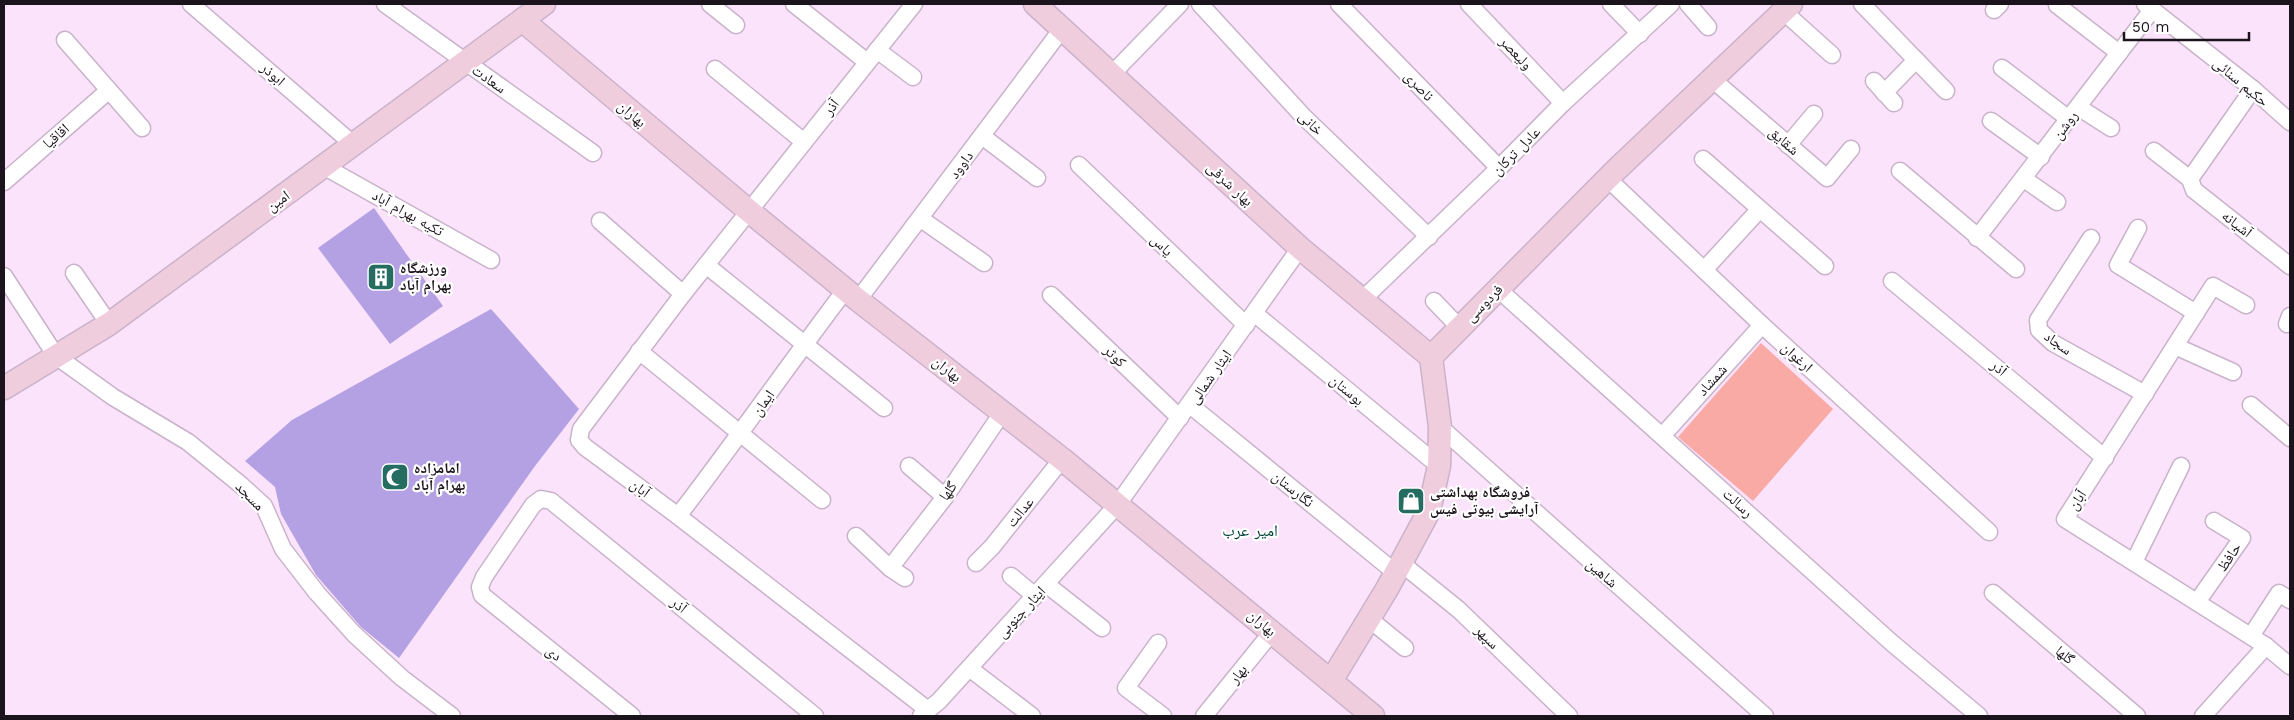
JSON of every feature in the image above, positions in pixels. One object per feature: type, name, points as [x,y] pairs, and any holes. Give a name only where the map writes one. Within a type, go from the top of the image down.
[{"type":"street","name":"ابوذر","points":[[191,4],[354,145]]},
{"type":"street","name":"سعادت","points":[[385,4],[593,153]]},
{"type":"street","name":"امین","points":[[4,388],[109,324],[325,167],[544,4]]},
{"type":"street","points":[[710,4],[736,25]]},
{"type":"street","points":[[794,4],[872,56],[913,77]]},
{"type":"street","name":"آذر","points":[[749,211],[914,4]]},
{"type":"street","name":"بهار شرقی","points":[[1035,4],[1300,248],[1431,357]]},
{"type":"street","name":"خانی","points":[[1200,4],[1303,116],[1429,237]]},
{"type":"street","name":"ناصری","points":[[1339,4],[1499,168]]},
{"type":"street","name":"ولیعصر","points":[[1469,4],[1563,103]]},
{"type":"street","points":[[1611,4],[1640,34]]},
{"type":"street","name":"عادل ترکان","points":[[1362,299],[1429,237],[1563,103],[1671,4]]},
{"type":"street","points":[[1688,4],[1708,27]]},
{"type":"street","points":[[1862,4],[1946,91]]},
{"type":"street","points":[[1112,74],[1177,5]]},
{"type":"street","points":[[2057,5],[2119,53]]},
{"type":"street","points":[[1787,7],[1832,55]]},
{"type":"street","name":"فردوسی","points":[[1431,357],[1608,179],[1787,7]]},
{"type":"street","name":"روشن","points":[[1977,238],[2119,53],[2149,7]]},
{"type":"street","name":"حکیم سنائی","points":[[2149,7],[2253,89],[2290,122]]},
{"type":"street","name":"بهاران","points":[[522,20],[749,211],[1118,504],[1373,716]]},
{"type":"street","name":"داوود","points":[[852,294],[921,219],[1062,29]]},
{"type":"street","points":[[65,40],[142,128]]},
{"type":"street","points":[[1884,92],[1916,60]]},
{"type":"street","points":[[2002,68],[2074,113],[2111,128]]},
{"type":"street","points":[[715,69],[804,142]]},
{"type":"street","name":"شقایق","points":[[1712,79],[1827,178],[1851,149]]},
{"type":"street","points":[[2154,151],[2190,178],[2253,89]]},
{"type":"street","name":"اقاقیا","points":[[4,182],[108,91]]},
{"type":"street","points":[[1788,145],[1814,114]]},
{"type":"street","points":[[1991,121],[2041,157]]},
{"type":"street","points":[[982,136],[1037,178]]},
{"type":"street","points":[[1703,159],[1759,210],[1826,266]]},
{"type":"street","name":"یاس","points":[[1079,165],[1250,319]]},
{"type":"street","name":"تکیه بهرام آباد","points":[[325,167],[491,260]]},
{"type":"street","points":[[1900,172],[2016,269]]},
{"type":"street","points":[[2024,178],[2056,202]]},
{"type":"street","name":"آشیانه","points":[[2190,178],[2194,190],[2290,266]]},
{"type":"street","name":"ارغوان","points":[[1608,179],[1762,325],[1989,532]]},
{"type":"street","points":[[1704,270],[1759,210]]},
{"type":"street","name":"آبان","points":[[749,211],[639,351],[581,430],[579,440],[585,447],[678,516],[924,713]]},
{"type":"street","points":[[921,219],[984,263]]},
{"type":"street","points":[[600,221],[683,294]]},
{"type":"street","points":[[2138,228],[2118,265],[2196,313]]},
{"type":"street","name":"سجاد","points":[[2091,238],[2038,320],[2039,330],[2053,344],[2145,394]]},
{"type":"street","name":"ایثار شمالی","points":[[1118,504],[1300,248]]},
{"type":"street","points":[[706,265],[884,408]]},
{"type":"street","points":[[74,273],[109,324]]},
{"type":"street","points":[[4,276],[56,356]]},
{"type":"street","name":"آذر","points":[[1892,281],[2105,458]]},
{"type":"street","name":"آبان","points":[[2246,305],[2212,286],[2065,519],[2251,636],[2290,666]]},
{"type":"street","name":"رسالت","points":[[1498,289],[1663,435],[1892,643],[1979,716]]},
{"type":"street","name":"ایمان","points":[[678,516],[742,433],[804,344],[852,294]]},
{"type":"street","name":"کوثر","points":[[1051,295],[1185,411]]},
{"type":"street","points":[[1434,301],[1459,327]]},
{"type":"street","name":"بوستان","points":[[1250,319],[1439,466]]},
{"type":"street","name":"شمشاد","points":[[1663,435],[1762,325]]},
{"type":"street","points":[[2175,346],[2233,372]]},
{"type":"street","points":[[639,351],[822,500]]},
{"type":"street","name":"مسجد","points":[[56,356],[113,397],[188,442],[264,506],[283,549],[317,593],[354,634],[402,678],[452,716]]},
{"type":"street","points":[[1331,681],[1398,568],[1429,511],[1439,466],[1440,427],[1431,357]]},
{"type":"street","points":[[2251,405],[2290,438]]},
{"type":"street","name":"نگارستان","points":[[1185,411],[1398,568]]},
{"type":"street","name":"گلها","points":[[890,568],[945,497],[1002,412]]},
{"type":"street","name":"شاهین","points":[[1440,427],[1765,716]]},
{"type":"street","name":"عدالت","points":[[976,563],[992,547],[1062,459]]},
{"type":"street","points":[[909,466],[945,497]]},
{"type":"street","points":[[2134,562],[2181,466]]},
{"type":"street","name":"آذر","points":[[480,587],[484,577],[533,505],[541,499],[551,501],[815,716]]},
{"type":"street","name":"ایثار جنوبی","points":[[924,713],[969,668],[1118,504]]},
{"type":"street","name":"حافظ","points":[[2197,602],[2242,538],[2214,521]]},
{"type":"street","points":[[856,536],[890,568],[905,578]]},
{"type":"street","name":"سپهر","points":[[1398,568],[1459,610],[1569,716]]},
{"type":"street","points":[[1011,576],[1035,596]]},
{"type":"street","points":[[1046,584],[1102,628]]},
{"type":"street","name":"دی","points":[[480,587],[482,595],[632,716]]},
{"type":"street","name":"گلها","points":[[1992,593],[2137,716]]},
{"type":"street","points":[[2251,636],[2279,594],[2290,600]]},
{"type":"street","points":[[1368,618],[1406,648]]},
{"type":"street","name":"بهار","points":[[1204,716],[1272,632]]},
{"type":"street","points":[[1158,642],[1126,688],[1163,716]]},
{"type":"street","points":[[2203,716],[2266,646]]},
{"type":"street","points":[[969,668],[1032,716]]},
{"type":"shaded area","points":[[1761,343],[1833,409],[1753,501],[1678,437]]},
{"type":"building","name":"ورزشگاه بهرام آباد","points":[[374,208],[443,306],[390,344],[318,248]]},
{"type":"building","name":"امامزاده بهرام آباد","points":[[491,309],[579,409],[535,466],[399,658],[361,627],[316,575],[281,514],[275,487],[245,461],[292,420]]},
{"type":"place","name":"ورزشگاه بهرام آباد","points":[[381,277]]},
{"type":"place","name":"امامزاده بهرام آباد","points":[[395,477]]},
{"type":"place","name":"فروشگاه بهداشتی آرایشی بیوتی فیس","points":[[1411,501]]},
{"type":"district","name":"امیر عرب","points":[[1250,530]]}]
